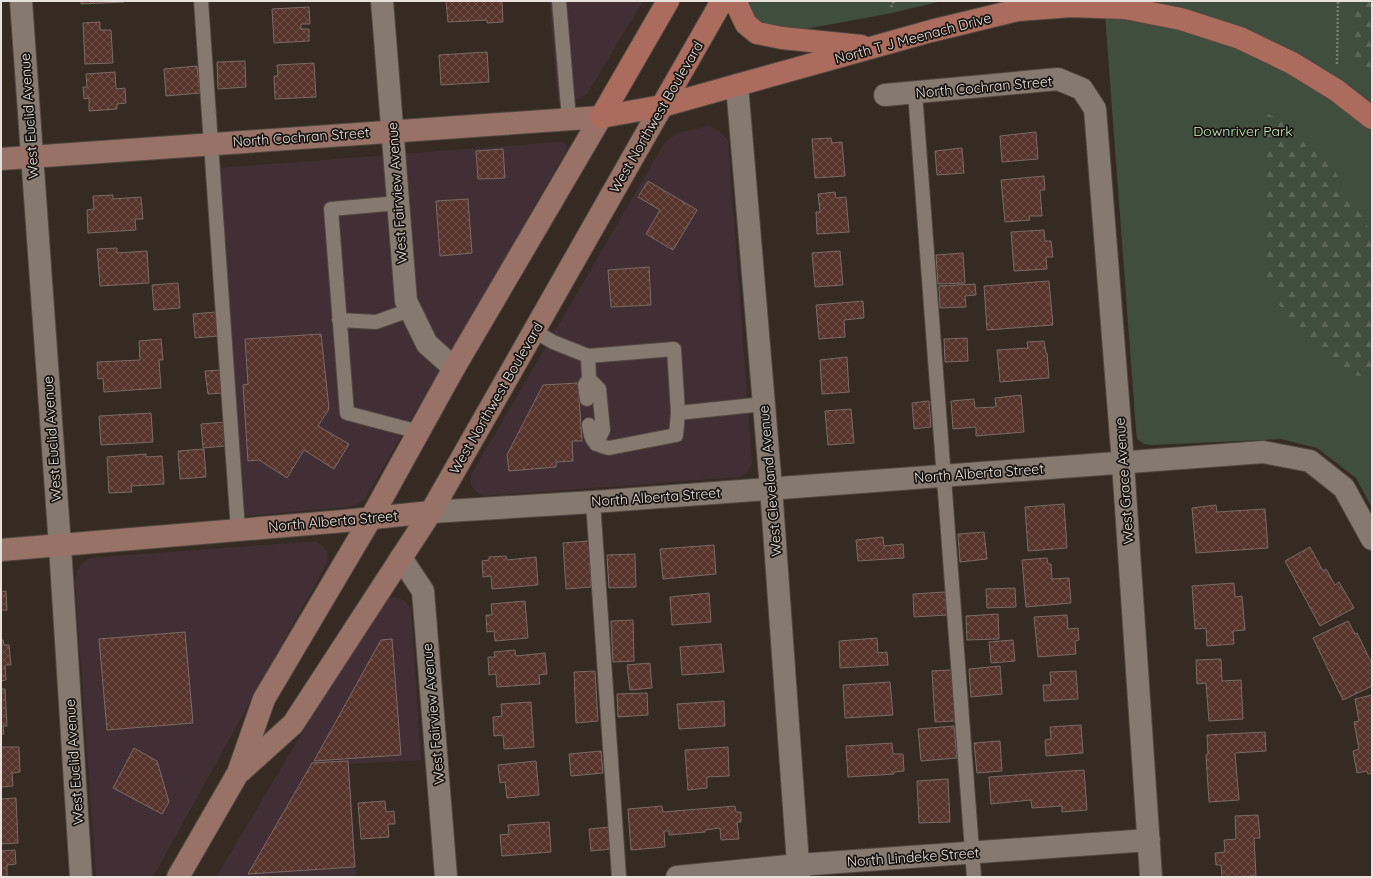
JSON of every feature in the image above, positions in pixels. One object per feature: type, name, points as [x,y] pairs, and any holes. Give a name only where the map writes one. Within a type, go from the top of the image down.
[{"type":"main road","name":"West Northwest Boulevard","points":[[178,877],[238,773],[264,699],[371,518],[454,368],[668,1]]},
{"type":"main road","name":"West Northwest Boulevard","points":[[238,773],[292,724],[431,512],[722,1]]},
{"type":"main road","points":[[737,1],[738,7],[746,24],[757,33],[782,38],[875,47]]},
{"type":"main road","name":"North T J Meenach Drive","points":[[601,117],[662,106],[931,31],[1018,10],[1071,6],[1125,8],[1181,19],[1240,38],[1292,62],[1336,90],[1372,118]]},
{"type":"main road","name":"North Cochran Street","points":[[1,159],[601,117]]},
{"type":"main road","name":"North Alberta Street","points":[[1,550],[60,546],[431,512]]},
{"type":"street","name":"West Euclid Avenue","points":[[21,1],[60,546],[81,877]]},
{"type":"street","name":"West Fairview Avenue","points":[[382,1],[406,301],[426,344],[454,368]]},
{"type":"street","name":"North Cochran Street","points":[[885,96],[1058,79],[1082,88]]},
{"type":"street","name":"West Cleveland Avenue","points":[[737,85],[771,488],[799,871]]},
{"type":"street","name":"West Grace Avenue","points":[[1082,88],[1095,109],[1123,463],[1151,877]]},
{"type":"street","name":"North Alberta Street","points":[[431,512],[593,502],[1263,452],[1310,461],[1344,488],[1372,539]]},
{"type":"street","name":"West Fairview Avenue","points":[[401,558],[423,591],[446,877]]},
{"type":"street","name":"North Lindeke Street","points":[[677,877],[799,871],[973,853],[1149,840]]},
{"type":"lane","points":[[201,1],[238,530]]},
{"type":"lane","points":[[559,1],[569,119]]},
{"type":"lane","points":[[915,93],[945,475],[974,877]]},
{"type":"lane","points":[[398,204],[331,210],[347,413],[419,432]]},
{"type":"lane","points":[[339,320],[376,322],[410,310]]},
{"type":"lane","points":[[534,331],[553,342],[588,356],[674,349],[678,413],[676,435],[609,448],[596,444],[590,438],[589,425]]},
{"type":"lane","points":[[587,399],[585,385],[589,379],[588,356]]},
{"type":"lane","points":[[589,379],[599,389],[603,430],[596,444]]},
{"type":"lane","points":[[678,413],[764,404]]},
{"type":"lane","points":[[593,502],[619,877]]},
{"type":"path","points":[[891,7],[894,1]]},
{"type":"path","points":[[1336,90],[1338,1]]},
{"type":"shaded area","points":[[549,1],[643,1],[587,94],[579,99],[558,101]]},
{"type":"shaded area","points":[[709,126],[719,131],[728,140],[752,463],[748,472],[740,477],[483,496],[475,491],[471,485],[471,475],[665,142],[678,133]]},
{"type":"shaded area","points":[[558,142],[565,143],[568,148],[365,499],[358,504],[349,507],[241,516],[219,168]]},
{"type":"shaded area","points":[[316,541],[324,547],[328,554],[327,563],[153,877],[96,877],[75,581],[77,571],[82,563],[90,558]]},
{"type":"shaded area","points":[[395,597],[405,601],[411,609],[421,760],[350,764],[356,877],[217,877],[378,606],[386,599]]},
{"type":"green space","points":[[747,1],[942,1],[892,13],[784,33],[763,28],[751,16]]},
{"type":"green space","name":"Downriver Park","points":[[1104,1],[1372,1],[1372,508],[1356,478],[1317,448],[1281,439],[1152,445],[1144,444],[1137,439]]},
{"type":"green space","points":[[1352,1],[1372,1],[1372,75],[1354,56]]},
{"type":"green space","points":[[1264,112],[1316,139],[1372,234],[1372,375],[1357,376],[1294,332],[1264,276]]},
{"type":"building","points":[[81,1],[123,1],[124,2],[81,4]]},
{"type":"building","points":[[446,1],[502,1],[503,22],[487,23],[487,20],[448,22]]},
{"type":"building","points":[[309,7],[310,24],[301,24],[301,29],[309,29],[309,41],[274,43],[272,9]]},
{"type":"building","points":[[100,22],[100,30],[111,30],[113,63],[85,64],[83,23]]},
{"type":"building","points":[[487,52],[489,82],[441,85],[439,55]]},
{"type":"building","points":[[245,61],[246,87],[218,89],[217,62]]},
{"type":"building","points":[[314,63],[316,97],[275,99],[274,76],[278,76],[277,65]]},
{"type":"building","points":[[197,66],[200,93],[166,96],[164,69]]},
{"type":"building","points":[[115,72],[116,89],[125,88],[126,103],[117,104],[117,109],[89,111],[89,98],[84,99],[83,87],[87,87],[86,74]]},
{"type":"building","points":[[1036,132],[1038,159],[1002,162],[1000,136]]},
{"type":"building","points":[[831,138],[832,143],[842,142],[845,176],[815,178],[812,139]]},
{"type":"building","points":[[962,148],[964,173],[937,175],[935,151]]},
{"type":"building","points":[[503,149],[505,178],[478,179],[476,151]]},
{"type":"building","points":[[1044,176],[1045,190],[1040,190],[1042,216],[1029,216],[1030,220],[1005,222],[1001,180]]},
{"type":"building","points":[[648,181],[697,210],[673,250],[646,234],[660,210],[638,197]]},
{"type":"building","points":[[835,192],[836,198],[846,197],[849,232],[817,234],[816,212],[820,212],[818,194]]},
{"type":"building","points":[[113,195],[113,199],[141,197],[143,219],[135,219],[136,230],[88,233],[87,210],[94,209],[93,196]]},
{"type":"building","points":[[468,199],[472,253],[440,256],[436,201]]},
{"type":"building","points":[[1044,230],[1045,241],[1051,241],[1053,257],[1046,257],[1047,269],[1014,271],[1011,232]]},
{"type":"building","points":[[117,248],[117,253],[147,251],[149,283],[100,286],[97,249]]},
{"type":"building","points":[[840,251],[843,285],[815,287],[812,253]]},
{"type":"building","points":[[963,253],[965,283],[938,284],[936,255]]},
{"type":"building","points":[[649,267],[651,305],[611,307],[608,270]]},
{"type":"building","points":[[1049,281],[1053,325],[987,330],[984,286]]},
{"type":"building","points":[[178,283],[180,308],[154,310],[152,285]]},
{"type":"building","points":[[975,284],[976,295],[965,296],[966,307],[940,308],[939,286]]},
{"type":"building","points":[[863,301],[864,318],[844,320],[845,337],[819,339],[816,305]]},
{"type":"building","points":[[216,312],[218,336],[195,338],[193,314]]},
{"type":"building","points":[[321,334],[329,409],[318,426],[349,444],[334,469],[304,450],[287,478],[259,460],[248,461],[243,385],[248,384],[245,339]]},
{"type":"building","points":[[967,338],[968,361],[945,362],[944,339]]},
{"type":"building","points":[[161,339],[163,360],[159,360],[161,388],[104,392],[103,378],[98,379],[97,362],[140,360],[139,341]]},
{"type":"building","points":[[1044,341],[1047,353],[1049,378],[1000,382],[997,350],[1028,348],[1027,342]]},
{"type":"building","points":[[847,357],[849,392],[822,394],[820,360]]},
{"type":"building","points":[[221,370],[223,393],[208,394],[205,371]]},
{"type":"building","points":[[578,383],[582,441],[572,441],[573,461],[556,462],[556,467],[509,471],[507,455],[543,385]]},
{"type":"building","points":[[1021,395],[1024,432],[976,436],[976,427],[953,429],[951,401],[974,399],[975,408],[996,407],[995,398]]},
{"type":"building","points":[[929,401],[931,427],[914,429],[912,403]]},
{"type":"building","points":[[851,409],[854,443],[828,445],[825,411]]},
{"type":"building","points":[[151,413],[153,442],[101,445],[99,416]]},
{"type":"building","points":[[225,422],[226,446],[203,448],[201,424]]},
{"type":"building","points":[[204,449],[206,477],[180,479],[178,451]]},
{"type":"building","points":[[146,454],[146,457],[162,456],[164,484],[131,486],[132,492],[109,493],[107,457]]},
{"type":"building","points":[[1064,504],[1067,548],[1028,551],[1025,507]]},
{"type":"building","points":[[1216,505],[1217,512],[1265,509],[1268,548],[1196,553],[1192,508]]},
{"type":"building","points":[[984,532],[987,559],[960,562],[958,534]]},
{"type":"building","points":[[883,537],[884,546],[903,544],[904,558],[858,561],[856,540]]},
{"type":"building","points":[[589,541],[591,587],[566,589],[563,543]]},
{"type":"building","points":[[714,545],[716,574],[663,579],[660,549]]},
{"type":"building","points":[[1310,547],[1323,571],[1326,569],[1335,585],[1339,582],[1354,608],[1320,626],[1285,561]]},
{"type":"building","points":[[635,554],[636,587],[609,588],[607,555]]},
{"type":"building","points":[[506,556],[507,560],[536,557],[538,585],[492,589],[491,576],[483,577],[482,561],[489,560],[489,557]]},
{"type":"building","points":[[1047,558],[1048,564],[1051,564],[1052,579],[1069,578],[1071,603],[1026,607],[1022,560]]},
{"type":"building","points":[[1234,583],[1235,597],[1242,596],[1245,630],[1233,631],[1234,644],[1207,646],[1206,628],[1195,629],[1192,586]]},
{"type":"building","points":[[1015,588],[1016,607],[987,608],[986,589]]},
{"type":"building","points":[[6,591],[7,610],[1,610],[1,592]]},
{"type":"building","points":[[945,592],[947,615],[914,617],[913,594]]},
{"type":"building","points":[[709,593],[711,622],[672,625],[670,597]]},
{"type":"building","points":[[525,601],[528,638],[495,641],[494,631],[487,632],[486,615],[492,615],[491,604]]},
{"type":"building","points":[[998,614],[999,639],[967,640],[966,616]]},
{"type":"building","points":[[1067,615],[1068,629],[1078,628],[1079,640],[1075,641],[1076,654],[1038,657],[1034,617]]},
{"type":"building","points":[[633,620],[634,661],[613,662],[611,621]]},
{"type":"building","points":[[1348,621],[1355,634],[1357,633],[1372,664],[1372,686],[1343,700],[1313,638]]},
{"type":"building","points":[[185,632],[193,723],[107,730],[99,639]]},
{"type":"building","points":[[877,638],[878,653],[887,652],[888,665],[840,668],[839,641]]},
{"type":"building","points":[[392,639],[401,755],[314,761],[381,640]]},
{"type":"building","points":[[1,640],[3,640],[4,645],[9,645],[11,665],[5,665],[6,680],[1,681]]},
{"type":"building","points":[[1013,640],[1015,661],[991,663],[989,642]]},
{"type":"building","points":[[721,644],[724,672],[682,675],[680,647]]},
{"type":"building","points":[[515,650],[516,656],[545,653],[547,674],[539,675],[540,684],[497,687],[496,674],[489,675],[488,657],[495,657],[494,652]]},
{"type":"building","points":[[1221,659],[1222,681],[1241,680],[1243,719],[1209,721],[1206,683],[1197,684],[1196,660]]},
{"type":"building","points":[[650,663],[652,688],[630,690],[627,665]]},
{"type":"building","points":[[1000,666],[1002,694],[971,697],[969,669]]},
{"type":"building","points":[[952,670],[955,721],[935,722],[932,671]]},
{"type":"building","points":[[595,671],[598,721],[576,723],[574,672]]},
{"type":"building","points":[[1076,671],[1078,699],[1044,701],[1043,685],[1051,685],[1050,672]]},
{"type":"building","points":[[890,682],[893,715],[845,718],[843,685]]},
{"type":"building","points":[[1,689],[5,689],[7,726],[3,726],[4,734],[1,734]]},
{"type":"building","points":[[647,693],[648,715],[618,717],[617,694]]},
{"type":"building","points":[[1372,695],[1372,773],[1368,774],[1367,771],[1357,773],[1353,751],[1359,749],[1354,722],[1359,721],[1355,699]]},
{"type":"building","points":[[724,701],[725,726],[679,729],[677,704]]},
{"type":"building","points":[[531,702],[534,747],[504,749],[503,735],[494,736],[493,717],[502,716],[501,704]]},
{"type":"building","points":[[1081,725],[1083,753],[1046,756],[1045,740],[1051,739],[1050,727]]},
{"type":"building","points":[[954,726],[957,758],[921,761],[918,729]]},
{"type":"building","points":[[1265,732],[1266,751],[1235,753],[1239,800],[1209,802],[1206,755],[1208,754],[1207,735]]},
{"type":"building","points":[[1000,741],[1002,771],[977,773],[974,743]]},
{"type":"building","points":[[892,743],[893,754],[903,754],[904,771],[894,772],[894,774],[848,777],[846,746]]},
{"type":"building","points":[[1,747],[19,747],[20,772],[12,773],[13,786],[1,787]]},
{"type":"building","points":[[728,747],[729,776],[707,777],[707,788],[688,790],[685,750]]},
{"type":"building","points":[[134,748],[157,761],[169,802],[162,814],[113,788]]},
{"type":"building","points":[[601,751],[603,773],[571,776],[569,754]]},
{"type":"building","points":[[348,761],[355,867],[248,874],[312,763]]},
{"type":"building","points":[[536,761],[539,795],[507,798],[505,782],[500,783],[498,765]]},
{"type":"building","points":[[1084,770],[1087,810],[1062,812],[1062,806],[1032,808],[1031,800],[991,804],[989,777]]},
{"type":"building","points":[[948,779],[950,822],[919,823],[917,781]]},
{"type":"building","points":[[16,798],[18,843],[1,844],[1,799]]},
{"type":"building","points":[[385,801],[386,812],[394,811],[395,824],[388,824],[389,837],[361,839],[358,803]]},
{"type":"building","points":[[662,806],[663,812],[735,806],[736,812],[741,812],[741,822],[737,822],[739,839],[721,840],[720,828],[705,830],[705,832],[669,835],[669,831],[664,831],[665,847],[631,850],[628,809]]},
{"type":"building","points":[[1258,815],[1260,838],[1254,838],[1256,876],[1222,877],[1221,865],[1216,865],[1215,853],[1225,852],[1224,840],[1236,839],[1235,816]]},
{"type":"building","points":[[549,822],[551,852],[502,856],[500,835],[509,834],[508,825]]},
{"type":"building","points":[[609,827],[611,849],[591,851],[589,829]]},
{"type":"building","points":[[15,850],[16,864],[7,865],[7,877],[1,877],[1,851]]}]
